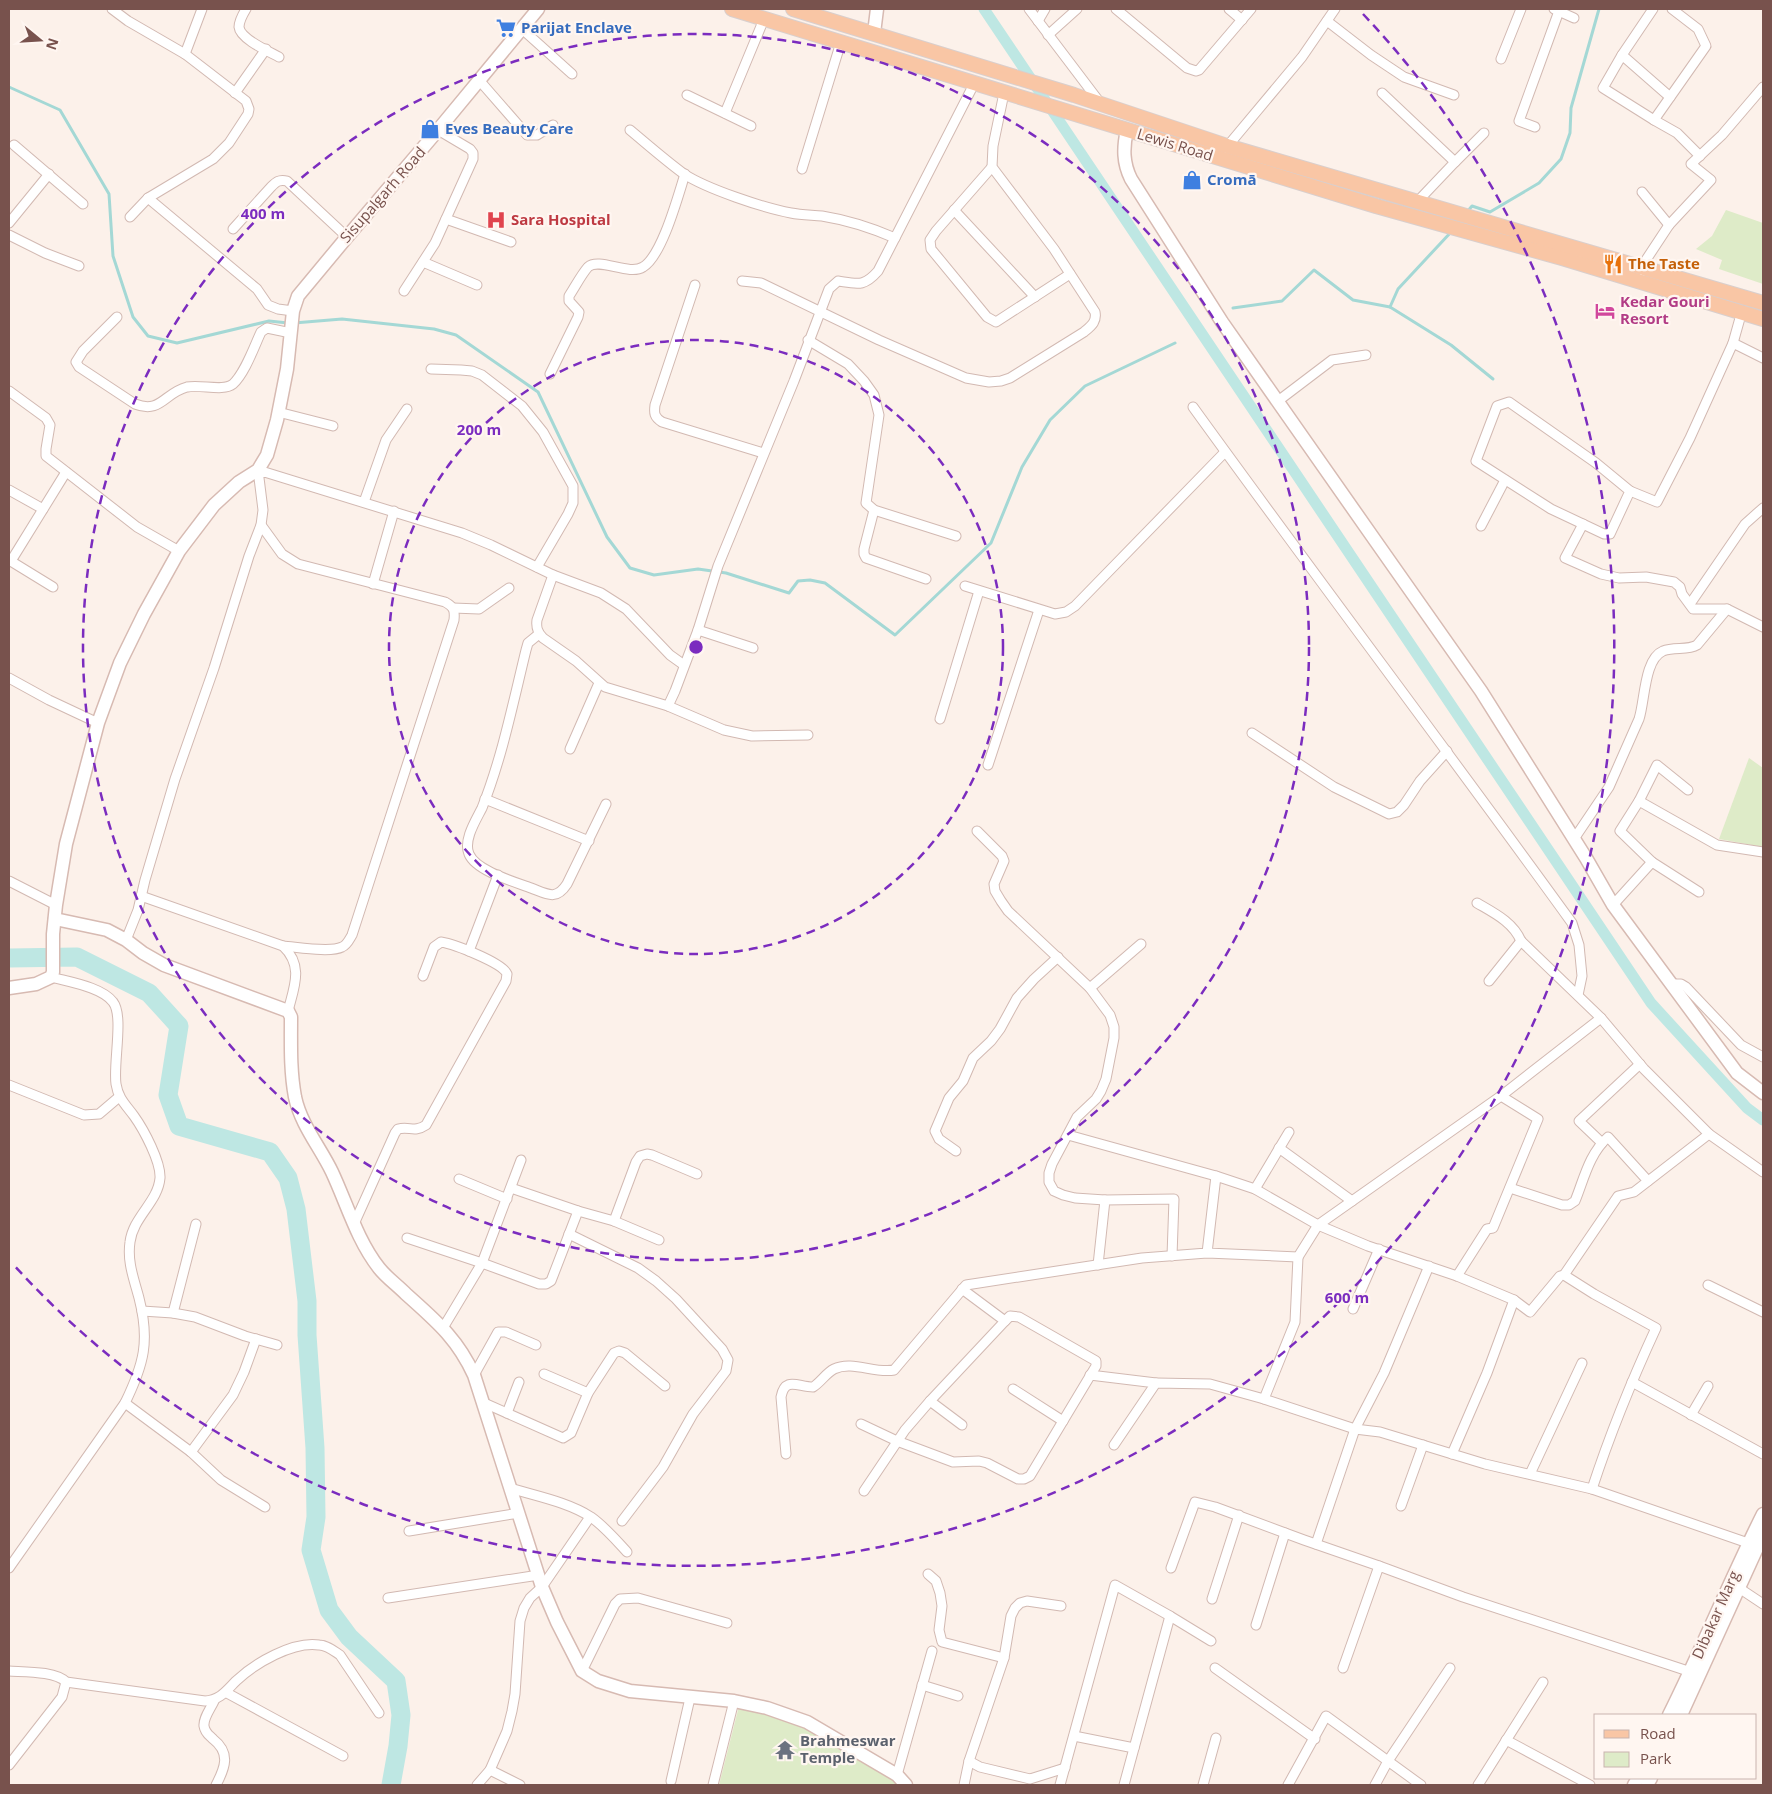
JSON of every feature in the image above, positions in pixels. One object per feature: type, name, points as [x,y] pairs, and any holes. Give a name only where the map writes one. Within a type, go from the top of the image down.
[{"type":"main road","name":"Lewis Road","points":[[732,9],[1127,130],[1328,176],[1454,213],[1483,229],[1645,283],[1763,318]]},
{"type":"main road","name":"Lewis Road","points":[[793,9],[1102,104],[1323,190],[1355,200],[1448,226],[1483,229],[1642,266],[1763,303]]},
{"type":"main road","points":[[869,51],[874,33]]},
{"type":"street","points":[[112,9],[128,21],[184,54],[246,101],[249,109],[248,114],[229,143],[213,159],[148,198],[130,217]]},
{"type":"street","points":[[184,54],[202,9]]},
{"type":"street","points":[[246,9],[241,17],[240,33],[250,41],[279,57]]},
{"type":"street","name":"Sisupalgarh Road","points":[[292,322],[298,296],[538,9]]},
{"type":"street","points":[[874,33],[877,9]]},
{"type":"street","points":[[1029,9],[1102,104]]},
{"type":"street","points":[[1038,21],[1045,9]]},
{"type":"street","points":[[1048,35],[1078,9]]},
{"type":"street","points":[[1116,9],[1187,68],[1196,71],[1199,70],[1251,9]]},
{"type":"street","points":[[1228,9],[1242,20]]},
{"type":"street","points":[[1225,152],[1291,71],[1335,9]]},
{"type":"street","points":[[1500,59],[1521,9]]},
{"type":"street","points":[[1653,9],[1622,55],[1603,88],[1677,133],[1700,156]]},
{"type":"street","points":[[1654,120],[1706,46],[1698,29],[1672,9]]},
{"type":"street","points":[[1535,127],[1519,121],[1556,10],[1574,18]]},
{"type":"street","points":[[725,113],[764,19]]},
{"type":"street","points":[[1327,21],[1404,77],[1454,95]]},
{"type":"street","points":[[522,29],[572,74]]},
{"type":"street","points":[[802,168],[841,42]]},
{"type":"street","points":[[236,94],[266,50]]},
{"type":"street","points":[[1622,55],[1670,97]]},
{"type":"street","points":[[479,80],[527,135],[537,136],[553,125]]},
{"type":"street","points":[[668,706],[698,630],[718,566],[794,381],[829,289],[838,280],[858,284],[868,282],[878,271],[974,84]]},
{"type":"street","points":[[1645,283],[1642,266],[1669,225],[1711,180],[1691,164],[1722,135],[1763,87]]},
{"type":"street","points":[[1382,93],[1455,162]]},
{"type":"street","points":[[687,95],[751,126]]},
{"type":"street","points":[[1010,95],[993,146],[992,167],[936,231],[929,244],[931,249],[987,317],[996,322],[1070,274]]},
{"type":"street","points":[[404,291],[435,244],[471,164],[473,153],[470,149],[438,130]]},
{"type":"street","points":[[630,130],[685,174],[703,184],[758,205],[791,213],[824,216],[876,230],[895,238]]},
{"type":"street","points":[[1127,130],[1124,156],[1125,167],[1130,180],[1222,322],[1482,691],[1613,905],[1738,1074],[1763,1093]]},
{"type":"street","points":[[1417,202],[1484,133]]},
{"type":"street","points":[[14,145],[83,204]]},
{"type":"street","points":[[742,281],[761,283],[966,378],[989,382],[1001,381],[1018,373],[1084,332],[1097,318],[1054,249],[992,167]]},
{"type":"street","points":[[9,223],[49,174]]},
{"type":"street","points":[[550,374],[578,317],[579,312],[569,301],[569,296],[589,267],[596,263],[642,269],[652,260],[663,237],[685,174]]},
{"type":"street","points":[[233,229],[277,181],[282,180],[286,181],[347,237]]},
{"type":"street","points":[[1642,192],[1669,225]]},
{"type":"street","points":[[148,198],[257,289],[268,305],[278,309],[292,322]]},
{"type":"street","points":[[954,210],[1035,297]]},
{"type":"street","points":[[446,219],[511,242]]},
{"type":"street","points":[[9,235],[45,253],[79,266]]},
{"type":"street","points":[[423,262],[477,285]]},
{"type":"street","points":[[695,285],[655,405],[654,413],[656,418],[662,422],[763,453]]},
{"type":"street","points":[[1630,491],[1610,534],[1604,534],[1551,509],[1505,480],[1476,461],[1497,406],[1509,402],[1596,462],[1630,491],[1657,502],[1690,438],[1733,343],[1742,311]]},
{"type":"street","points":[[116,317],[83,351],[76,362],[79,368],[135,404],[145,408],[156,406],[177,391],[188,387],[226,388],[240,376],[264,329],[292,322]]},
{"type":"street","points":[[52,974],[56,906],[66,844],[98,722],[120,663],[144,614],[180,551],[214,505],[239,482],[258,470],[267,455],[287,369],[292,322]]},
{"type":"street","points":[[808,340],[848,364],[874,395],[879,415],[866,503],[874,510],[956,536]]},
{"type":"street","points":[[1733,343],[1763,358]]},
{"type":"street","points":[[1278,401],[1332,360],[1366,354]]},
{"type":"street","points":[[431,369],[472,371],[482,375],[522,406],[542,432],[573,486],[573,503],[537,567]]},
{"type":"street","points":[[9,391],[46,418],[50,425],[46,456],[137,527],[180,551]]},
{"type":"street","points":[[1193,407],[1300,556],[1447,751],[1572,923],[1579,945],[1582,976],[1578,995]]},
{"type":"street","points":[[364,502],[386,440],[407,409]]},
{"type":"street","points":[[278,412],[333,426]]},
{"type":"street","points":[[965,586],[1039,610],[1055,614],[1066,612],[1075,606],[1225,452]]},
{"type":"street","points":[[258,470],[462,533],[553,575],[601,594],[626,609],[670,655],[684,665]]},
{"type":"street","points":[[126,940],[138,910],[175,779],[261,525],[263,510],[258,470]]},
{"type":"street","points":[[53,588],[10,560],[66,472]]},
{"type":"street","points":[[1481,526],[1505,480]]},
{"type":"street","points":[[9,490],[43,508]]},
{"type":"street","points":[[1690,604],[1745,524],[1763,508]]},
{"type":"street","points":[[874,510],[864,549],[866,558],[926,578]]},
{"type":"street","points":[[373,584],[394,511]]},
{"type":"street","points":[[1583,524],[1565,558],[1601,574],[1619,578],[1646,577],[1674,582],[1680,587],[1682,594],[1693,609],[1727,609],[1763,627]]},
{"type":"street","points":[[261,525],[282,554],[298,564],[445,602],[453,608],[479,609],[509,588]]},
{"type":"street","points":[[553,575],[537,620],[536,626],[539,634],[586,669],[599,683],[606,687],[668,706],[724,730],[752,736],[808,735]]},
{"type":"street","points":[[940,719],[979,591]]},
{"type":"street","points":[[141,896],[283,946],[332,950],[347,944],[352,935],[454,620],[455,611],[453,608]]},
{"type":"street","points":[[1574,839],[1609,787],[1642,709],[1643,691],[1655,656],[1670,649],[1692,648],[1698,645],[1727,609]]},
{"type":"street","points":[[988,764],[1039,610]]},
{"type":"street","points":[[698,630],[753,648]]},
{"type":"street","points":[[539,634],[528,643],[494,774],[467,849],[472,859],[483,868],[545,893],[555,895],[561,892],[566,884],[606,804]]},
{"type":"street","points":[[9,678],[49,700],[98,722]]},
{"type":"street","points":[[570,749],[599,683]]},
{"type":"street","points":[[1252,733],[1334,787],[1389,814],[1397,812],[1404,805],[1420,782],[1447,751]]},
{"type":"street","points":[[1688,790],[1657,765],[1639,801],[1620,831],[1652,862],[1699,892]]},
{"type":"street","points":[[485,799],[589,841]]},
{"type":"street","points":[[1639,801],[1717,845],[1763,852]]},
{"type":"street","points":[[977,831],[1002,856],[1004,861],[994,884],[995,891],[1001,901],[1008,911],[1090,988],[1110,1015],[1114,1027],[1114,1038],[1106,1079],[1101,1091],[1096,1099],[1077,1117],[1052,1164],[1049,1182],[1054,1191],[1074,1198],[1106,1200],[1174,1199],[1172,1256]]},
{"type":"street","points":[[1613,905],[1652,862]]},
{"type":"street","points":[[469,952],[498,875]]},
{"type":"street","points":[[9,881],[56,906]]},
{"type":"street","points":[[1477,903],[1509,923],[1518,932],[1522,941],[1601,1018],[1640,1064],[1709,1134],[1763,1172]]},
{"type":"street","points":[[55,919],[107,930],[164,965],[288,1011]]},
{"type":"street","points":[[1489,981],[1522,941]]},
{"type":"street","points":[[354,1224],[395,1133],[398,1129],[414,1130],[426,1125],[506,981],[507,974],[502,967],[441,942],[434,947],[423,976]]},
{"type":"street","points":[[1090,988],[1141,944]]},
{"type":"street","points":[[283,946],[291,953],[296,965],[296,977],[288,1011],[291,1017],[292,1070],[296,1099],[305,1126],[332,1173],[348,1212],[379,1268],[457,1342],[466,1356],[474,1375],[540,1581],[556,1622],[582,1671],[598,1681],[630,1692],[734,1701],[768,1708],[806,1722],[897,1775],[906,1785]]},
{"type":"street","points":[[956,1151],[939,1139],[935,1131],[949,1098],[963,1081],[973,1058],[991,1041],[1000,1029],[1017,998],[1058,957]]},
{"type":"street","points":[[9,988],[36,984],[52,974]]},
{"type":"street","points":[[9,1568],[125,1403],[142,1363],[145,1343],[142,1311],[128,1259],[132,1230],[157,1192],[160,1178],[158,1164],[149,1144],[135,1118],[119,1097],[116,1074],[116,1041],[119,1018],[114,1003],[106,994],[52,974]]},
{"type":"street","points":[[1671,984],[1681,984],[1686,987],[1741,1045],[1763,1057]]},
{"type":"street","points":[[1264,1399],[1295,1322],[1298,1256],[1318,1224],[1500,1096],[1601,1018]]},
{"type":"street","points":[[1602,1143],[1579,1121],[1640,1064]]},
{"type":"street","points":[[9,1085],[84,1116],[99,1114],[119,1097]]},
{"type":"street","points":[[1457,1276],[1487,1229],[1494,1228],[1538,1119],[1500,1096]]},
{"type":"street","points":[[1255,1189],[1289,1132]]},
{"type":"street","points":[[1068,1135],[1216,1176],[1255,1189],[1318,1224],[1379,1250],[1457,1276],[1514,1300],[1530,1312],[1560,1276],[1564,1275],[1618,1196],[1634,1192],[1709,1134]]},
{"type":"street","points":[[1510,1188],[1562,1205],[1569,1205],[1575,1202],[1594,1154],[1608,1138],[1648,1181]]},
{"type":"street","points":[[1279,1148],[1352,1201]]},
{"type":"street","points":[[614,1221],[640,1156],[647,1154],[696,1174]]},
{"type":"street","points":[[443,1328],[482,1263],[521,1160]]},
{"type":"street","points":[[1208,1253],[1216,1176]]},
{"type":"street","points":[[459,1179],[507,1199]]},
{"type":"street","points":[[511,1188],[614,1221],[659,1240]]},
{"type":"street","points":[[1098,1265],[1106,1200]]},
{"type":"street","points":[[407,1238],[539,1284],[546,1284],[551,1281],[578,1211]]},
{"type":"street","points":[[173,1313],[196,1224]]},
{"type":"street","points":[[569,1234],[638,1268],[656,1281],[676,1299],[722,1349],[728,1360],[726,1371],[693,1414],[663,1467],[622,1520]]},
{"type":"street","points":[[1354,1309],[1379,1250]]},
{"type":"street","points":[[786,1454],[781,1397],[786,1386],[791,1384],[813,1387],[835,1368],[846,1366],[887,1371],[894,1370],[962,1289],[971,1284],[1172,1256],[1208,1253],[1298,1256]]},
{"type":"street","points":[[1316,1544],[1356,1429],[1384,1373],[1429,1266]]},
{"type":"street","points":[[1564,1275],[1656,1328],[1606,1445],[1592,1489]]},
{"type":"street","points":[[1708,1285],[1763,1312]]},
{"type":"street","points":[[962,1289],[1005,1321]]},
{"type":"street","points":[[1452,1454],[1487,1373],[1514,1300]]},
{"type":"street","points":[[142,1311],[195,1317],[277,1345]]},
{"type":"street","points":[[861,1424],[897,1441],[953,1462],[979,1461],[987,1463],[1018,1479],[1024,1479],[1030,1476],[1096,1366],[1096,1361],[1019,1316],[1010,1316],[930,1401],[897,1441],[864,1491]]},
{"type":"street","points":[[474,1375],[498,1332],[506,1332],[536,1345]]},
{"type":"street","points":[[191,1452],[233,1395],[256,1339]]},
{"type":"street","points":[[482,1402],[563,1438],[571,1433],[588,1393],[614,1353],[619,1351],[625,1353],[665,1386]]},
{"type":"street","points":[[1530,1474],[1582,1363]]},
{"type":"street","points":[[544,1374],[588,1393]]},
{"type":"street","points":[[1090,1375],[1156,1383],[1210,1384],[1264,1399],[1356,1429],[1380,1432],[1485,1464],[1592,1489],[1757,1536]]},
{"type":"street","points":[[507,1413],[519,1382]]},
{"type":"street","points":[[1632,1382],[1763,1454]]},
{"type":"street","points":[[1114,1445],[1156,1383]]},
{"type":"street","points":[[1691,1415],[1708,1386]]},
{"type":"street","points":[[1012,1389],[1063,1421]]},
{"type":"street","points":[[930,1401],[962,1424]]},
{"type":"street","points":[[125,1403],[191,1452],[221,1480],[265,1507]]},
{"type":"street","points":[[1401,1506],[1423,1445]]},
{"type":"street","points":[[510,1488],[560,1504],[590,1517],[606,1530],[627,1552]]},
{"type":"street","points":[[1171,1568],[1195,1502],[1239,1515],[1463,1597],[1691,1672]]},
{"type":"street","points":[[409,1531],[519,1513]]},
{"type":"street","name":"Dibakar Marg","points":[[1681,1714],[1739,1588],[1763,1514]]},
{"type":"street","points":[[1212,1599],[1239,1515]]},
{"type":"street","points":[[477,1785],[490,1770],[512,1711],[520,1621],[524,1608],[540,1581],[590,1517]]},
{"type":"street","points":[[1256,1625],[1285,1533]]},
{"type":"street","name":"Dibakar Marg","points":[[1670,1714],[1757,1536]]},
{"type":"street","points":[[1343,1668],[1380,1566]]},
{"type":"street","points":[[928,1574],[936,1581],[940,1593],[942,1606],[939,1630],[942,1642],[1004,1658]]},
{"type":"street","points":[[388,1598],[540,1581]]},
{"type":"street","points":[[1060,1785],[1115,1585],[1211,1641]]},
{"type":"street","points":[[1739,1588],[1763,1604]]},
{"type":"street","points":[[582,1671],[620,1599],[638,1598],[727,1623]]},
{"type":"street","points":[[964,1785],[969,1760],[1004,1658],[1011,1616],[1015,1608],[1020,1603],[1027,1601],[1061,1606]]},
{"type":"street","points":[[1124,1785],[1170,1616]]},
{"type":"street","points":[[9,1671],[53,1675],[63,1678],[66,1682],[205,1701],[214,1700],[226,1692],[256,1665],[284,1651],[305,1645],[320,1644],[340,1655],[379,1713]]},
{"type":"street","points":[[897,1775],[932,1651]]},
{"type":"street","points":[[1215,1668],[1315,1739]]},
{"type":"street","points":[[1375,1785],[1388,1761],[1450,1668]]},
{"type":"street","points":[[9,1765],[62,1697],[66,1682]]},
{"type":"street","points":[[1478,1785],[1544,1682]]},
{"type":"street","points":[[922,1685],[958,1696]]},
{"type":"street","points":[[226,1692],[343,1756]]},
{"type":"street","points":[[671,1780],[690,1698]]},
{"type":"street","points":[[214,1700],[204,1720],[204,1726],[207,1734],[223,1748],[225,1755],[224,1766],[216,1785]]},
{"type":"street","points":[[713,1785],[734,1701]]},
{"type":"street","points":[[1288,1785],[1326,1716],[1421,1785]]},
{"type":"street","points":[[1074,1736],[1134,1748]]},
{"type":"street","points":[[1203,1785],[1216,1738]]},
{"type":"street","points":[[1506,1740],[1590,1785]]},
{"type":"street","points":[[969,1760],[980,1767],[1030,1779],[1065,1768]]},
{"type":"street","points":[[490,1770],[520,1785]]},
{"type":"green space","points":[[1726,210],[1763,223],[1763,284],[1719,269],[1722,260],[1696,249],[1712,236]]},
{"type":"green space","points":[[1749,758],[1763,768],[1763,847],[1719,839]]},
{"type":"green space","name":"Brahmeswar Temple","points":[[739,1706],[792,1720],[892,1779],[897,1785],[719,1785]]},
{"type":"waterway","points":[[984,9],[1651,1003],[1747,1108],[1763,1120]]},
{"type":"waterway","points":[[1467,212],[1472,206],[1490,212],[1539,183],[1561,159],[1570,133],[1571,108],[1599,9]]},
{"type":"waterway","points":[[9,87],[60,110],[109,194],[113,256],[133,317],[148,336],[177,343],[269,321],[288,323]]},
{"type":"waterway","points":[[1233,308],[1282,301],[1314,270],[1353,300],[1390,307],[1398,289],[1452,231]]},
{"type":"waterway","points":[[1390,307],[1451,345],[1493,379]]},
{"type":"waterway","points":[[294,323],[342,319],[434,329],[456,335],[538,392],[607,537],[630,568],[654,575],[698,569],[726,573],[789,593],[798,581],[810,580],[825,583],[895,635],[991,543],[1022,467],[1050,420],[1085,386],[1175,343]]},
{"type":"waterway","points":[[9,958],[77,957],[149,993],[179,1026],[168,1095],[179,1126],[270,1152],[288,1178],[296,1209],[307,1301],[307,1335],[315,1448],[316,1517],[311,1550],[329,1610],[349,1637],[396,1681],[401,1715],[391,1785]]},
{"type":"place","name":"Parijat Enclave","points":[[506,28]]},
{"type":"place","name":"Eves Beauty Care","points":[[430,129]]},
{"type":"place","name":"Cromā","points":[[1192,180]]},
{"type":"place","name":"Sara Hospital","points":[[496,220]]},
{"type":"place","name":"The Taste","points":[[1613,264]]},
{"type":"place","name":"Kedar Gouri Resort","points":[[1605,311]]},
{"type":"place","name":"Brahmeswar Temple","points":[[785,1750]]}]
